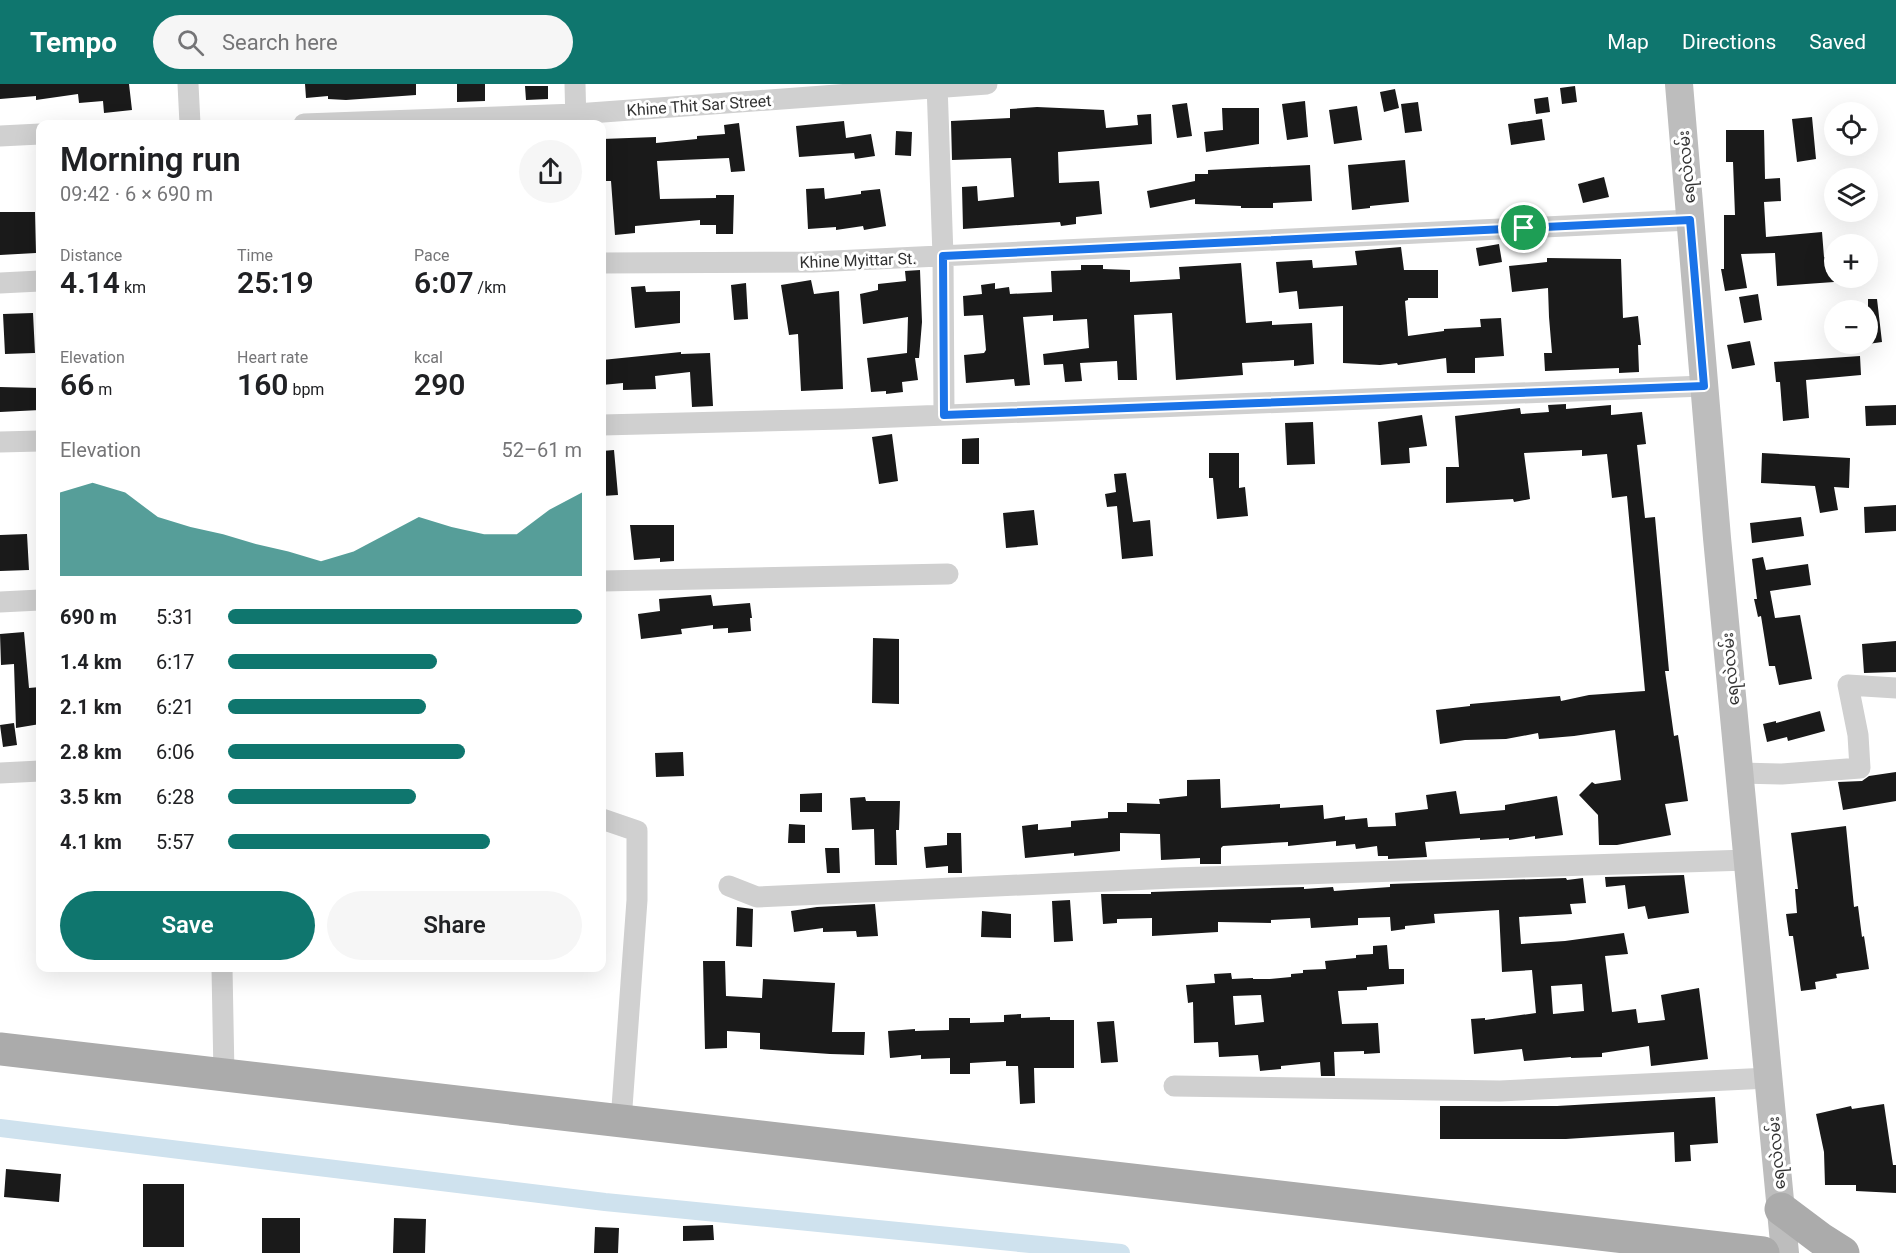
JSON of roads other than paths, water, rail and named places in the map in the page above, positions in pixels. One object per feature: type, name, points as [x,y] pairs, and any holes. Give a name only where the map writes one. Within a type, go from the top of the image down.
[{"type":"main road","name":"ရေလဲလမ်း","points":[[1679,84],[1704,386],[1785,1253]]},
{"type":"main road","points":[[0,1049],[1763,1253]]},
{"type":"main road","points":[[1781,1209],[1843,1253]]},
{"type":"street","points":[[189,84],[190,120]]},
{"type":"street","points":[[574,84],[576,119]]},
{"type":"street","name":"Khine Thit Sar Street","points":[[522,120],[576,119],[938,85],[987,84]]},
{"type":"street","points":[[938,85],[943,256],[944,415]]},
{"type":"street","points":[[0,136],[36,134]]},
{"type":"street","name":"Khine Myittar St.","points":[[606,263],[813,262],[1690,220]]},
{"type":"street","points":[[0,283],[36,281]]},
{"type":"street","points":[[606,425],[944,415],[1704,386]]},
{"type":"street","points":[[0,442],[36,441]]},
{"type":"street","points":[[606,581],[948,574]]},
{"type":"street","points":[[0,602],[36,600]]},
{"type":"street","points":[[1740,773],[1782,774],[1860,768],[1858,735],[1848,685],[1896,688]]},
{"type":"street","points":[[0,773],[36,771]]},
{"type":"street","points":[[606,820],[637,831],[637,900],[621,1121]]},
{"type":"street","points":[[729,886],[758,897],[1173,878],[1748,860]]},
{"type":"street","points":[[222,972],[224,1075]]},
{"type":"street","points":[[1174,1086],[1500,1091],[1769,1078]]},
{"type":"waterway","points":[[0,1128],[605,1202],[1121,1253]]}]
